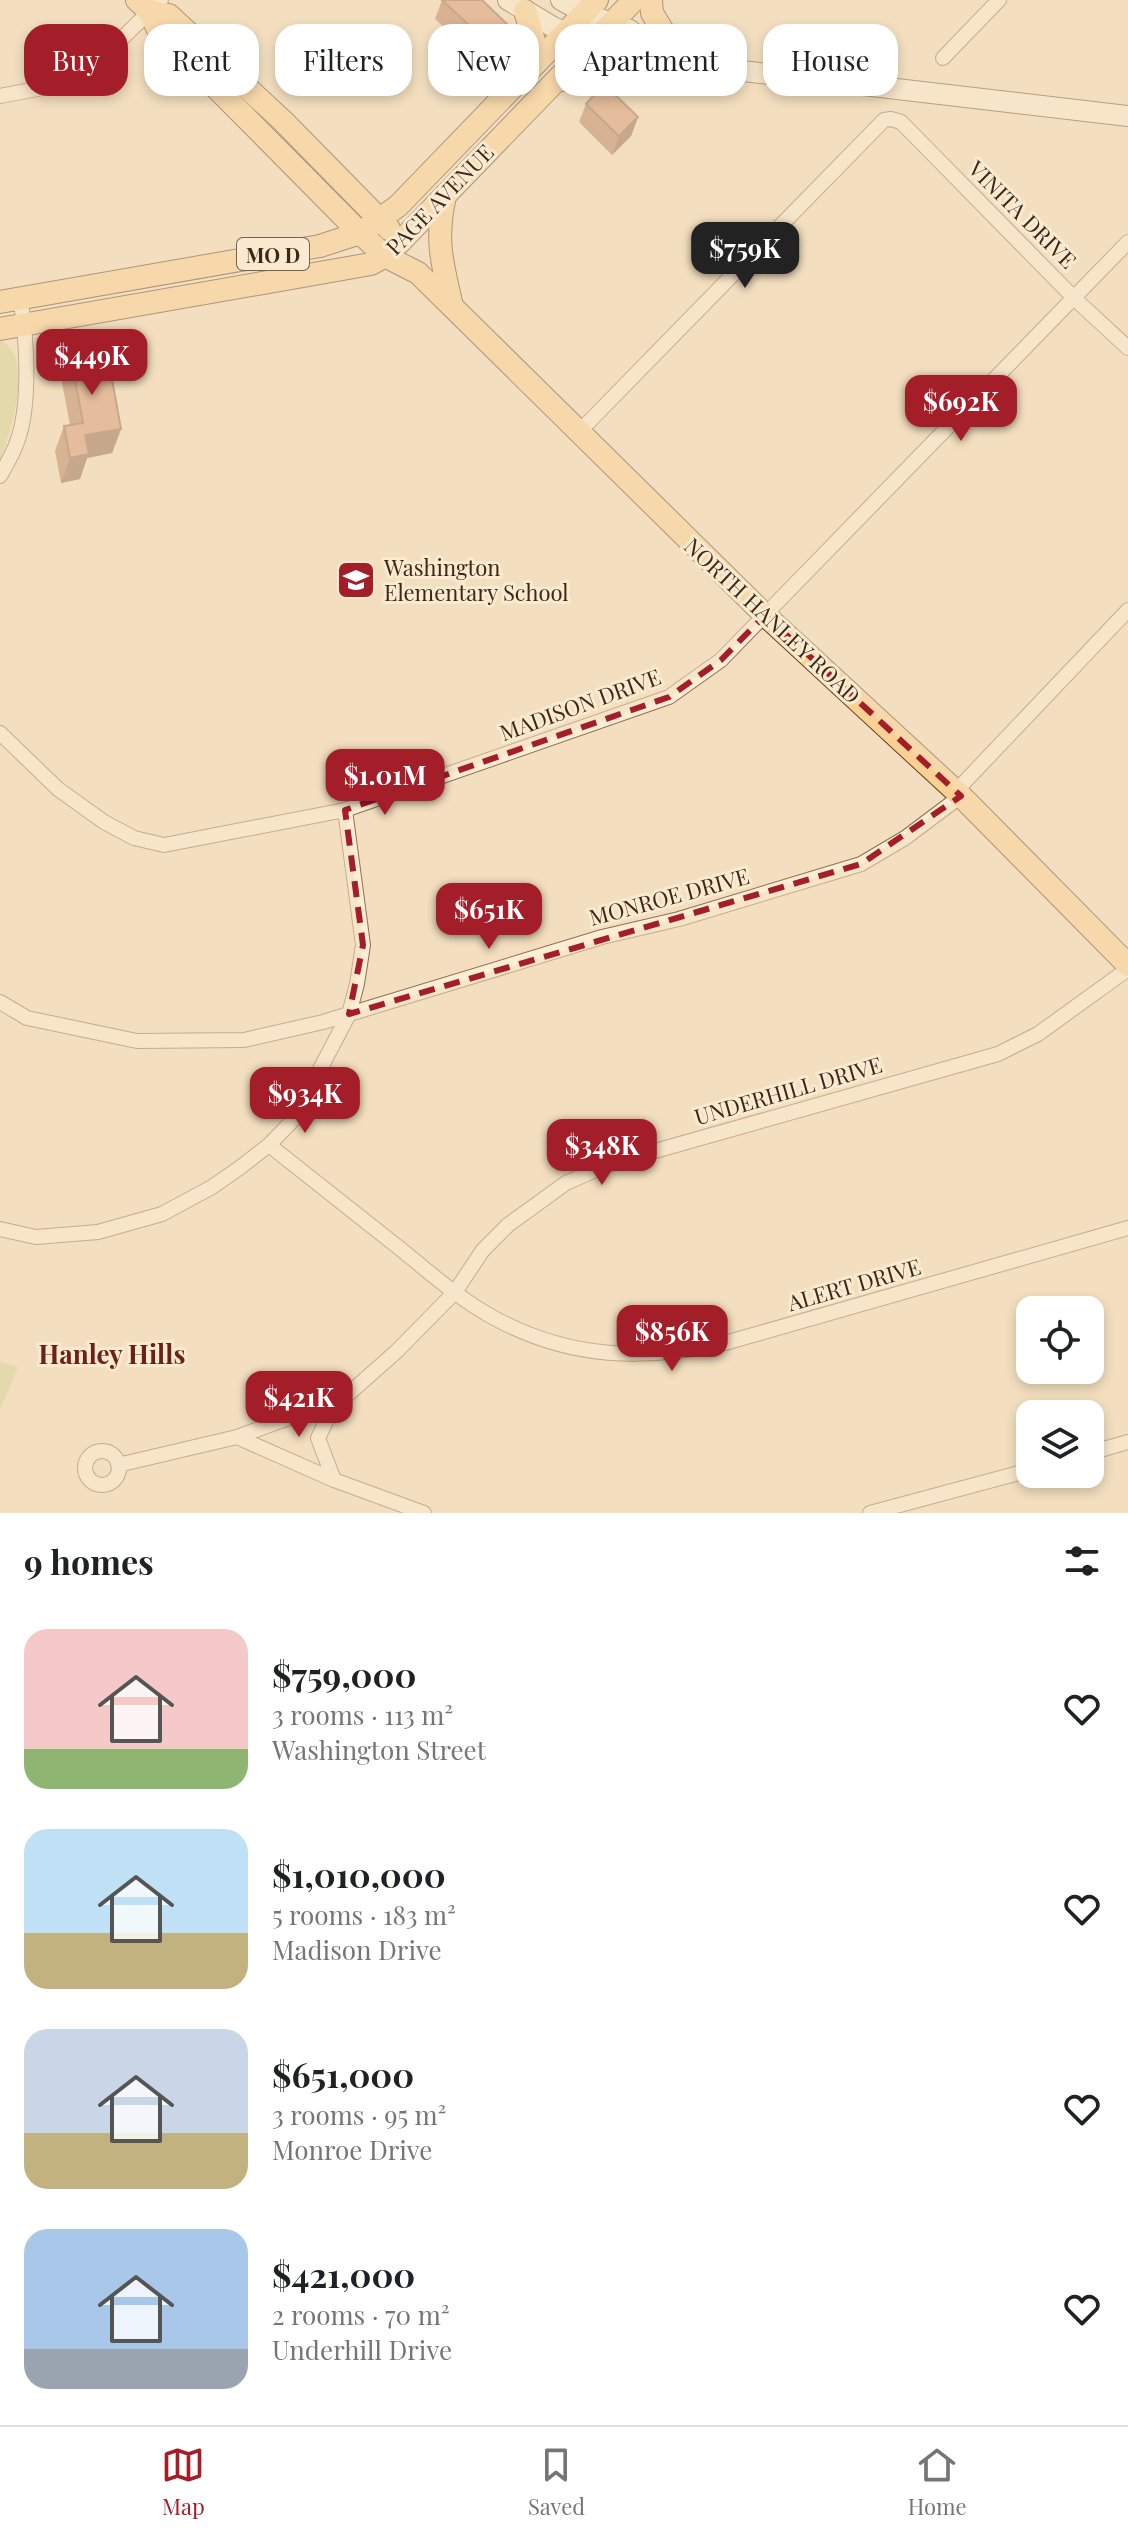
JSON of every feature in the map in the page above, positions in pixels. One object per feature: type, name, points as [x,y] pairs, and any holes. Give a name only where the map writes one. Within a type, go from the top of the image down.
[{"type":"main road","points":[[561,0],[591,6],[616,24]]},
{"type":"main road","name":"PAGE AVENUE","points":[[612,22],[634,0]]},
{"type":"main road","points":[[651,0],[652,13],[659,24]]},
{"type":"main road","name":"NORTH HANLEY ROAD","points":[[149,4],[169,15],[284,122],[373,214],[393,248],[765,615],[958,793],[1128,967]]},
{"type":"main road","name":"NORTH HANLEY ROAD","points":[[149,4],[157,28],[360,233],[393,248]]},
{"type":"main road","points":[[516,6],[555,27]]},
{"type":"main road","points":[[516,6],[525,24]]},
{"type":"main road","name":"PAGE AVENUE","points":[[574,24],[591,6]]},
{"type":"main road","name":"PAGE AVENUE","points":[[539,60],[555,43]]},
{"type":"main road","points":[[747,72],[1128,116]]},
{"type":"main road","name":"PAGE AVENUE","points":[[0,329],[371,264],[393,248],[555,81]]},
{"type":"main road","points":[[545,91],[555,85]]},
{"type":"main road","name":"PAGE AVENUE","points":[[10,300],[320,246],[360,233],[373,214],[398,206],[504,96]]},
{"type":"main road","points":[[445,195],[438,243],[452,306]]},
{"type":"main road","points":[[306,276],[344,251],[360,233]]},
{"type":"street","points":[[943,58],[999,0]]},
{"type":"street","points":[[0,96],[79,81],[149,4]]},
{"type":"street","name":"VINITA DRIVE","points":[[578,433],[884,120],[901,122],[1075,299],[1128,348]]},
{"type":"street","name":"MADISON DRIVE","points":[[0,733],[58,789],[104,822],[134,838],[164,845],[345,810],[669,697],[721,660],[1128,242]]},
{"type":"street","points":[[0,476],[18,442],[25,395],[25,325],[10,300]]},
{"type":"street","name":"MONROE DRIVE","points":[[0,1002],[27,1018],[137,1041],[244,1040],[349,1014],[587,941],[679,919],[861,864],[905,838],[958,793],[1128,610]]},
{"type":"street","points":[[0,1229],[36,1237],[98,1232],[162,1214],[212,1187],[269,1145],[294,1119],[349,1014],[357,984],[363,945],[345,810]]},
{"type":"street","name":"UNDERHILL DRIVE","points":[[118,1465],[237,1437],[345,1397],[397,1351],[455,1292],[483,1250],[508,1225],[576,1178],[609,1164],[998,1054],[1038,1034],[1128,967]]},
{"type":"street","name":"ALERT DRIVE","points":[[269,1145],[455,1292],[495,1318],[538,1339],[574,1349],[620,1355],[681,1353],[756,1335],[1128,1228]]},
{"type":"street","name":"UNDERHILL DRIVE","points":[[334,1480],[318,1438],[336,1401]]},
{"type":"street","points":[[237,1437],[334,1480],[424,1513]]},
{"type":"street","points":[[1104,1449],[1128,1442]]},
{"type":"street","points":[[870,1513],[1016,1474]]},
{"type":"highlighted area","points":[[765,615],[961,796],[861,864],[349,1014],[363,945],[345,810],[669,697],[721,660]]},
{"type":"green space","points":[[0,341],[11,349],[17,362],[18,378],[14,415],[0,460]]},
{"type":"green space","points":[[0,1362],[18,1367],[0,1410]]},
{"type":"building","points":[[442,0],[482,0],[507,24],[468,24]]},
{"type":"building","points":[[593,96],[616,96],[638,117],[619,136],[586,104]]},
{"type":"building","points":[[96,340],[98,348],[106,346],[121,429],[85,435],[89,454],[70,458],[64,426],[83,423],[70,352],[79,351],[78,344]]},
{"type":"place","name":"Washington Elementary School","points":[[356,580]]},
{"type":"district","name":"Hanley Hills","points":[[112,1353]]}]
